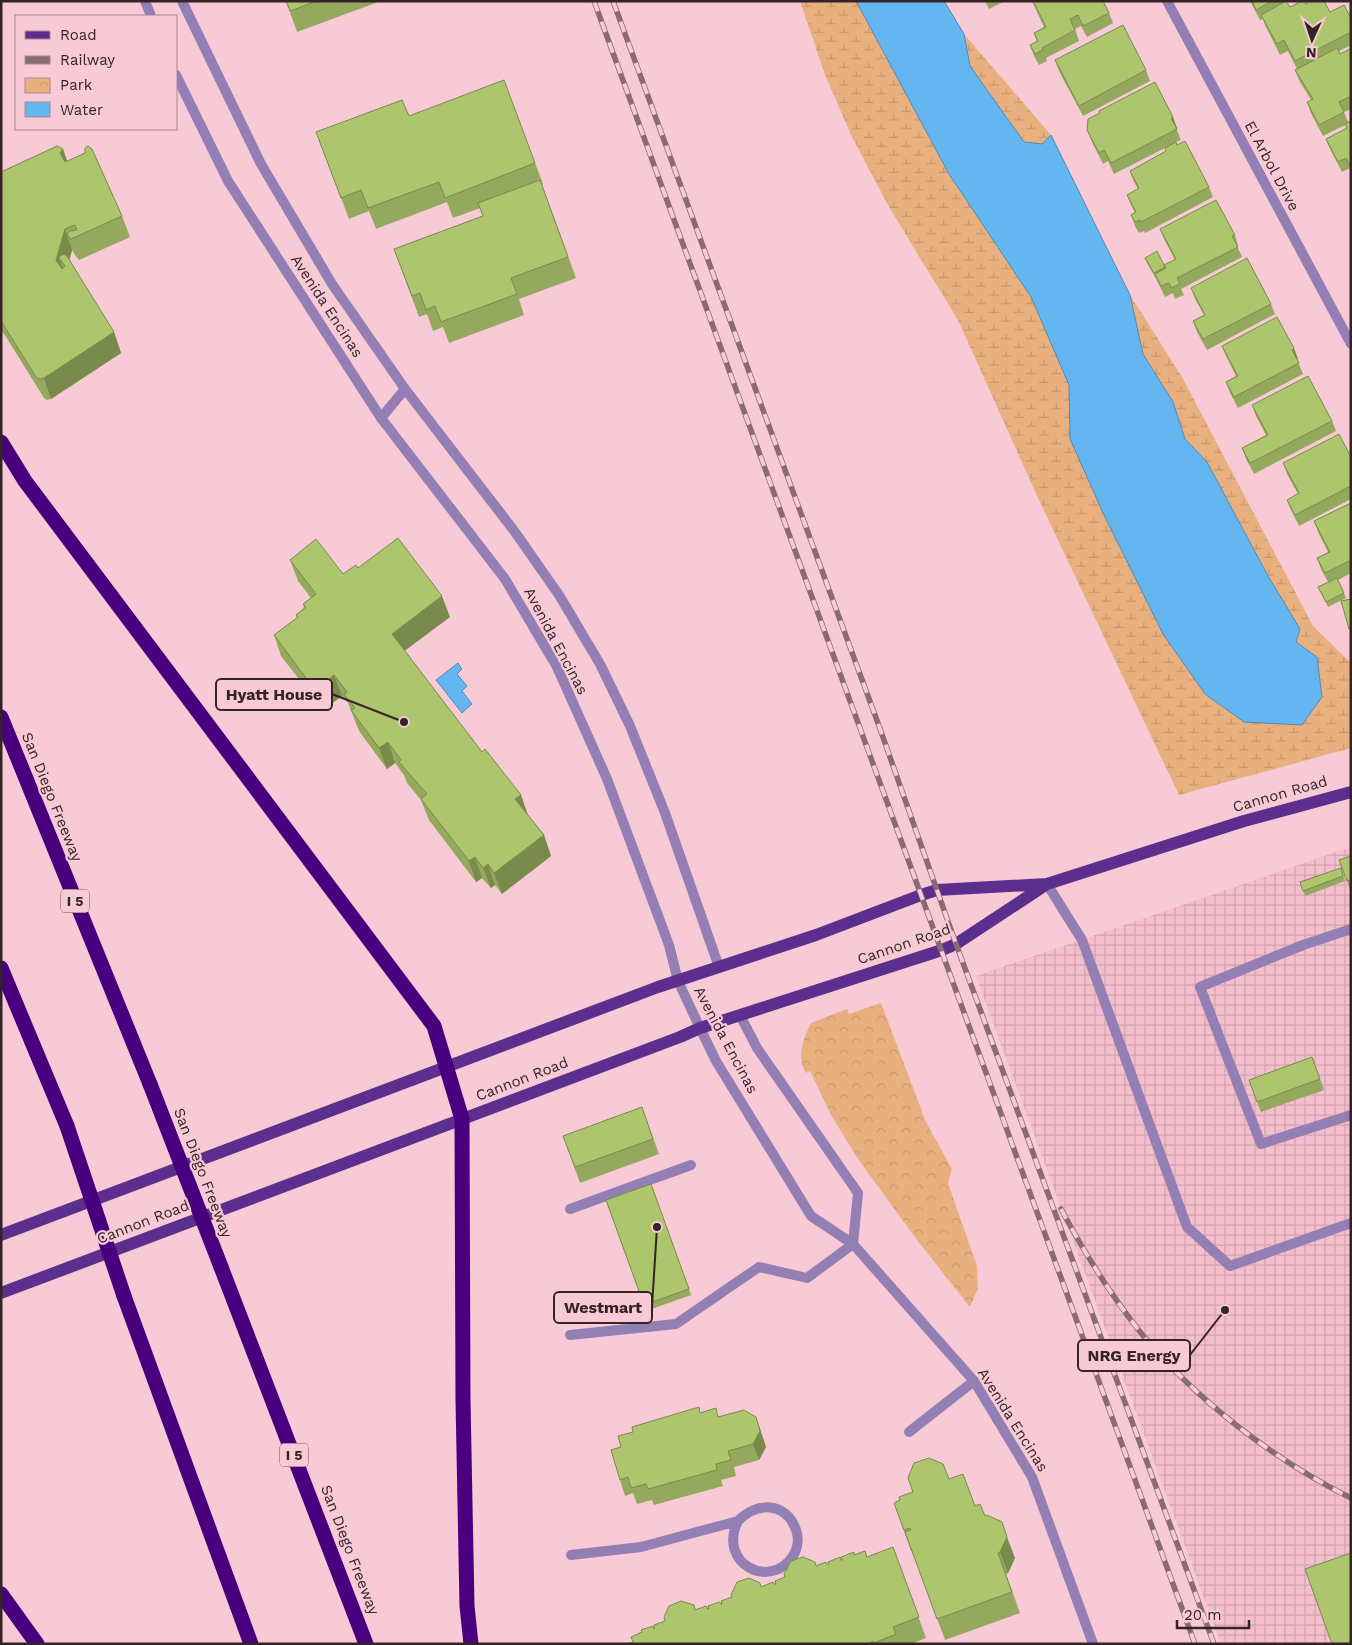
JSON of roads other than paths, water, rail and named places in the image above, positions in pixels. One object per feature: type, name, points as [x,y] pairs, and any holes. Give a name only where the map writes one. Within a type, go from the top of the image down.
[{"type":"highway","points":[[1,442],[25,481],[434,1026],[462,1119],[466,1586],[471,1644]]},
{"type":"highway","name":"San Diego Freeway","points":[[1,717],[150,1084],[366,1644]]},
{"type":"highway","points":[[1,968],[67,1126],[124,1296],[251,1644]]},
{"type":"highway","points":[[1,1594],[37,1644]]},
{"type":"main road","name":"Cannon Road","points":[[1,1236],[658,987],[816,936],[937,890],[1047,884],[1244,821],[1351,792]]},
{"type":"main road","name":"Cannon Road","points":[[1,1293],[700,1028],[956,944],[1047,884]]},
{"type":"street","points":[[145,1],[151,15]]},
{"type":"street","name":"Avenida Encinas","points":[[182,1],[261,164],[332,284],[405,389],[516,532],[559,595],[600,664],[630,726],[665,813],[719,967]]},
{"type":"street","name":"El Arbol Drive","points":[[1167,1],[1351,344]]},
{"type":"street","name":"Avenida Encinas","points":[[178,79],[228,181],[381,418],[505,579],[557,668],[607,779],[668,942],[678,981],[716,1061],[811,1216],[853,1244],[974,1381],[1032,1477],[1093,1644]]},
{"type":"street","points":[[381,418],[405,389]]},
{"type":"street","points":[[1047,884],[1082,940],[1187,1227],[1230,1266],[1351,1222]]},
{"type":"street","points":[[1351,929],[1303,945],[1200,987],[1260,1144],[1351,1115]]},
{"type":"street","name":"Avenida Encinas","points":[[740,1015],[758,1048],[858,1193],[853,1244]]},
{"type":"street","points":[[570,1210],[691,1165]]},
{"type":"street","points":[[570,1335],[676,1324],[759,1267],[807,1278],[853,1244]]},
{"type":"street","points":[[909,1432],[974,1381]]},
{"type":"street","points":[[571,1555],[641,1547],[738,1521],[755,1508],[765,1507],[776,1508],[792,1521],[797,1531],[798,1542],[795,1552],[781,1568],[771,1572],[760,1572],[750,1568],[741,1562],[732,1542],[733,1531],[738,1521]]},
{"type":"water","points":[[856,1],[944,1],[964,34],[970,66],[1024,142],[1042,144],[1051,135],[1130,295],[1143,354],[1173,402],[1185,439],[1207,462],[1268,576],[1300,629],[1296,642],[1317,657],[1322,697],[1302,725],[1244,722],[1205,694],[1163,634],[1104,515],[1070,439],[1069,385],[1031,297],[949,174]]},
{"type":"water","points":[[458,663],[462,669],[457,674],[467,686],[462,691],[472,704],[462,713],[436,680]]},
{"type":"railway","points":[[594,1],[1195,1644]]},
{"type":"railway","points":[[613,1],[879,726],[956,944],[1214,1644]]},
{"type":"railway","points":[[1061,1209],[1108,1288],[1141,1333],[1186,1381],[1237,1426],[1265,1446],[1322,1483],[1351,1498]]},
{"type":"place","name":"Hyatt House","points":[[404,722]]},
{"type":"place","name":"Westmart","points":[[657,1227]]},
{"type":"place","name":"NRG Energy","points":[[1225,1310]]}]
